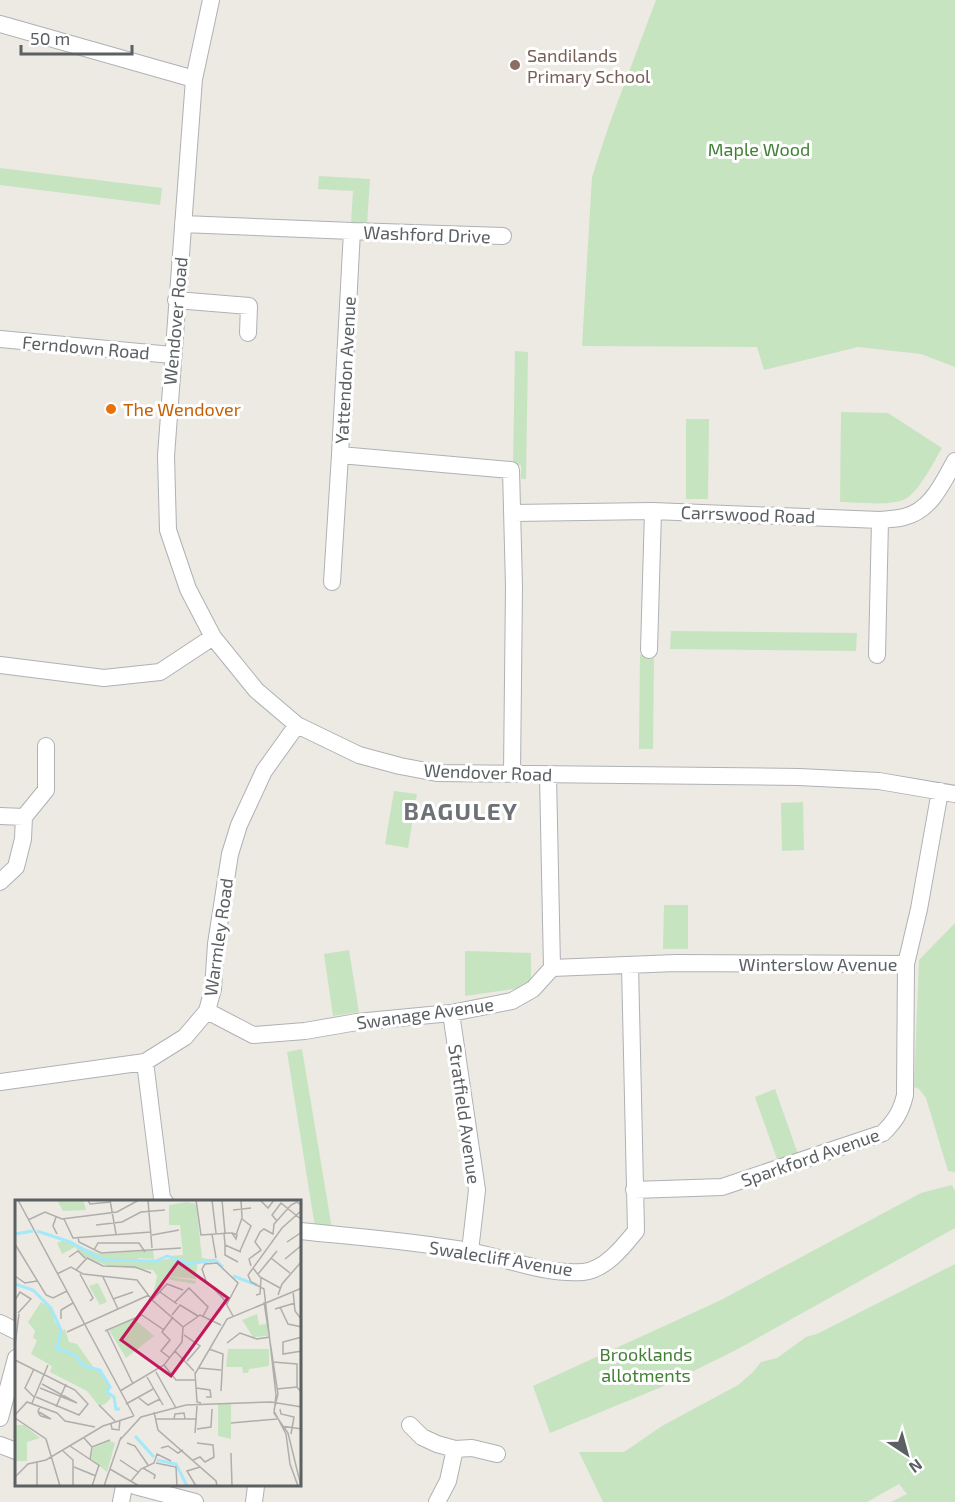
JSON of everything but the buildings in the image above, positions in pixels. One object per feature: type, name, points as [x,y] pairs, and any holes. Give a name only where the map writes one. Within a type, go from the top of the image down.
[{"type":"street","name":"Wendover Road","points":[[211,0],[194,79],[176,300],[166,456],[168,530],[188,589],[213,637],[256,690],[297,725],[359,755],[400,766],[437,772],[799,777],[879,781],[948,793]]},
{"type":"street","points":[[0,24],[194,79]]},
{"type":"street","points":[[183,224],[352,231]]},
{"type":"street","name":"Washford Drive","points":[[352,231],[503,236]]},
{"type":"street","name":"Yattendon Avenue","points":[[352,231],[340,455],[511,470],[513,513],[512,773]]},
{"type":"street","points":[[176,300],[249,306],[248,333]]},
{"type":"street","name":"Ferndown Road","points":[[0,339],[172,355]]},
{"type":"street","points":[[332,582],[340,455]]},
{"type":"street","name":"Carrswood Road","points":[[513,513],[653,511],[880,520],[906,517],[921,509],[935,496],[955,461]]},
{"type":"street","points":[[649,650],[653,511]]},
{"type":"street","points":[[877,655],[880,520]]},
{"type":"street","points":[[0,665],[104,678],[160,672],[213,637]]},
{"type":"street","name":"Warmley Road","points":[[0,1082],[145,1062],[185,1037],[207,1011],[213,989],[216,944],[230,854],[236,834],[264,771],[297,725]]},
{"type":"street","points":[[0,882],[16,867],[23,839],[24,817],[46,790],[46,746]]},
{"type":"street","points":[[548,775],[552,968]]},
{"type":"street","name":"Winterslow Avenue","points":[[552,968],[676,963],[906,964],[948,793]]},
{"type":"street","points":[[0,816],[24,817]]},
{"type":"street","name":"Sparkford Avenue","points":[[634,1190],[722,1187],[883,1133],[895,1122],[901,1110],[904,1095],[906,964]]},
{"type":"street","name":"Swalecliff Avenue","points":[[302,1231],[470,1251],[541,1269],[584,1272],[606,1263],[621,1250],[636,1231],[630,965]]},
{"type":"street","name":"Swanage Avenue","points":[[207,1011],[253,1035],[451,1013],[512,1001],[533,989],[552,968]]},
{"type":"street","name":"Stratfield Avenue","points":[[451,1013],[477,1190],[470,1251]]},
{"type":"street","points":[[145,1062],[164,1200]]},
{"type":"street","points":[[0,1323],[15,1331]]},
{"type":"street","points":[[0,1418],[15,1362]]},
{"type":"street","points":[[411,1425],[422,1437],[437,1444],[455,1449],[472,1448],[497,1454]]},
{"type":"street","points":[[0,1445],[15,1451]]},
{"type":"street","points":[[438,1502],[448,1481],[455,1449]]},
{"type":"street","points":[[121,1502],[124,1487]]},
{"type":"street","points":[[142,1487],[195,1502]]},
{"type":"street","points":[[254,1502],[256,1487]]},
{"type":"green space","name":"Maple Wood","points":[[656,0],[955,0],[955,367],[921,354],[858,347],[764,370],[757,347],[582,346],[592,177]]},
{"type":"green space","points":[[0,168],[162,188],[160,205],[0,185]]},
{"type":"green space","points":[[319,176],[370,179],[367,225],[351,224],[353,191],[318,189]]},
{"type":"green space","points":[[515,351],[528,352],[526,479],[521,479],[521,465],[513,465]]},
{"type":"green space","points":[[841,412],[888,413],[942,448],[922,482],[912,494],[901,501],[893,502],[840,502]]},
{"type":"green space","points":[[686,419],[709,419],[708,499],[686,499]]},
{"type":"green space","points":[[671,631],[857,633],[856,651],[670,649]]},
{"type":"green space","points":[[640,655],[654,655],[653,749],[639,749]]},
{"type":"green space","points":[[394,791],[417,794],[408,848],[385,844]]},
{"type":"green space","points":[[803,802],[804,850],[782,851],[781,803]]},
{"type":"green space","points":[[664,905],[688,905],[688,949],[663,949]]},
{"type":"green space","points":[[955,923],[955,1172],[948,1171],[926,1098],[919,1089],[914,1087],[919,960]]},
{"type":"green space","points":[[349,950],[359,1012],[333,1016],[324,954]]},
{"type":"green space","points":[[465,951],[531,953],[531,983],[527,987],[465,996]]},
{"type":"green space","points":[[302,1049],[332,1229],[315,1227],[287,1052]]},
{"type":"green space","points":[[775,1089],[798,1154],[778,1162],[755,1097]]},
{"type":"green space","name":"Brooklands allotments","points":[[952,1185],[955,1191],[955,1228],[736,1350],[659,1388],[550,1433],[533,1386],[721,1300],[921,1193]]},
{"type":"green space","points":[[955,1264],[955,1502],[891,1502],[907,1494],[899,1484],[867,1502],[603,1502],[579,1452],[624,1452],[662,1426],[738,1385],[761,1362],[777,1358],[806,1337],[817,1334]]},
{"type":"place","name":"Sandilands Primary School","points":[[515,65]]},
{"type":"place","name":"The Wendover","points":[[111,409]]},
{"type":"district","name":"BAGULEY","points":[[461,810]]}]
